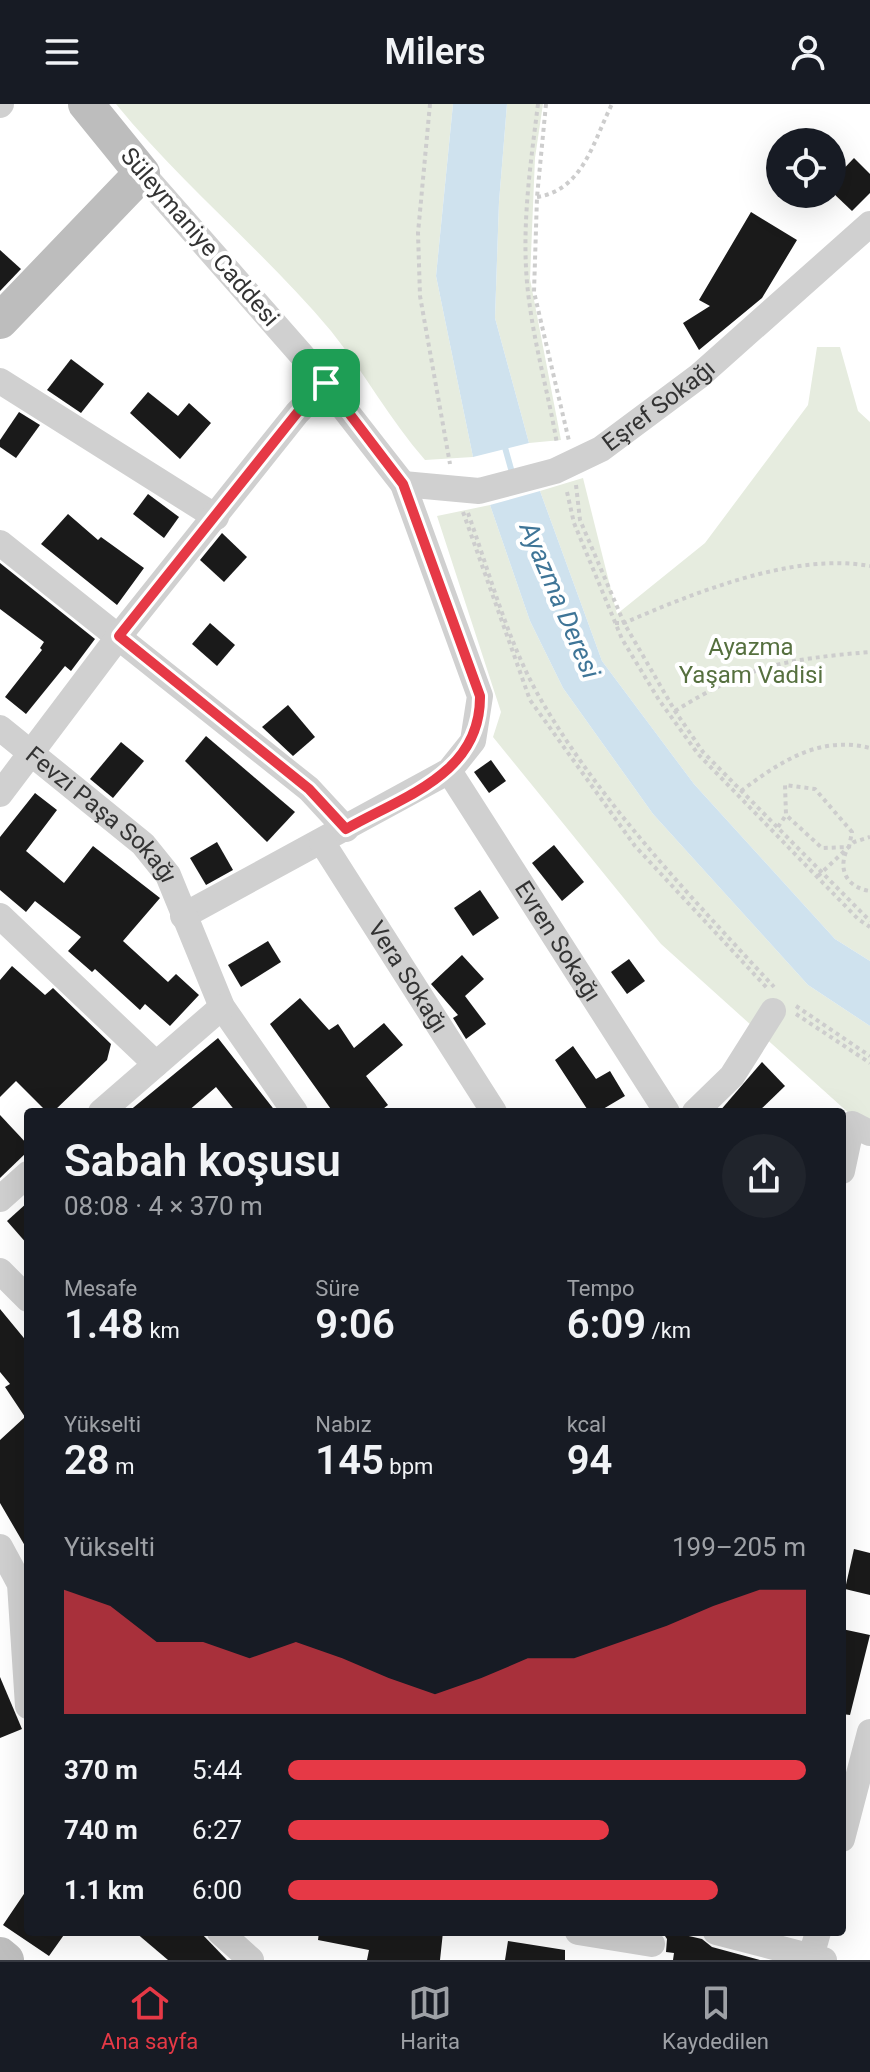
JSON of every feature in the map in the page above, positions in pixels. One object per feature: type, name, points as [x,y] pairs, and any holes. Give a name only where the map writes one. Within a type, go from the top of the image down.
[{"type":"street","name":"Süleymaniye Caddesi","points":[[86,104],[142,173],[326,383],[403,484],[480,696],[480,713],[473,741],[449,771]]},
{"type":"street","points":[[0,321],[142,173]]},
{"type":"street","name":"Eşref Sokağı","points":[[403,484],[465,491],[564,468],[626,433],[699,376],[870,224]]},
{"type":"street","points":[[0,381],[216,517]]},
{"type":"street","points":[[0,794],[119,636],[297,413],[326,383]]},
{"type":"street","points":[[0,543],[309,789],[346,829]]},
{"type":"street","name":"Fevzi Paşa Sokağı","points":[[0,728],[143,844],[168,875],[222,1007],[292,1108]]},
{"type":"street","points":[[183,916],[449,771]]},
{"type":"street","name":"Evren Sokağı","points":[[449,771],[664,1108]]},
{"type":"street","name":"Vera Sokağı","points":[[322,842],[491,1108]]},
{"type":"street","points":[[0,916],[156,1064]]},
{"type":"street","points":[[699,1108],[732,1076],[778,1000]]},
{"type":"street","points":[[106,1108],[222,1007]]},
{"type":"street","points":[[846,1152],[852,1124],[870,1133]]},
{"type":"street","points":[[0,1199],[24,1178]]},
{"type":"street","points":[[0,1271],[24,1295]]},
{"type":"street","points":[[0,1547],[16,1587],[24,1666]]},
{"type":"street","points":[[846,1824],[870,1732]]},
{"type":"street","points":[[224,1936],[251,1960]]},
{"type":"street","points":[[600,1936],[651,1945]]},
{"type":"street","points":[[736,1936],[816,1952]]},
{"type":"street","points":[[0,1955],[6,1960]]},
{"type":"path","points":[[430,104],[418,233],[420,296],[450,468],[465,491],[514,644],[544,706],[640,838],[778,1000],[870,1056]]},
{"type":"path","points":[[538,104],[527,193],[527,274],[529,300],[564,468],[580,520],[624,623],[675,711],[703,752],[740,794]]},
{"type":"path","points":[[546,104],[537,197],[534,292],[574,523],[631,657],[698,754],[775,829],[858,919],[870,927]]},
{"type":"path","points":[[537,197],[556,194],[573,182],[612,104]]},
{"type":"path","points":[[465,491],[530,700],[635,846],[778,1000],[870,1063]]},
{"type":"path","points":[[615,623],[624,623],[699,591],[760,574],[847,562],[870,566]]},
{"type":"path","points":[[671,716],[730,678],[797,658],[870,652]]},
{"type":"path","points":[[740,794],[772,768],[817,745],[870,748]]},
{"type":"path","points":[[775,829],[786,815],[785,785],[815,789],[852,832],[843,859],[844,873],[852,885],[870,891]]},
{"type":"path","points":[[786,815],[822,848],[849,847]]},
{"type":"path","points":[[775,829],[824,871],[870,921]]},
{"type":"path","points":[[818,876],[849,847],[870,837]]},
{"type":"green space","points":[[116,104],[453,104],[436,276],[473,457],[425,460],[331,331],[141,134]]},
{"type":"green space","points":[[507,104],[543,104],[535,158],[530,279],[561,440],[529,443],[495,318],[499,202]]},
{"type":"green space","name":"Ayazma Yaşam Vadisi","points":[[817,347],[840,347],[858,411],[870,422],[870,961],[835,939],[694,784],[602,661],[540,491],[583,478],[617,614],[705,543],[808,405]]},
{"type":"green space","points":[[490,505],[530,621],[563,688],[653,814],[808,985],[870,1026],[870,1125],[852,1116],[661,944],[493,737],[501,712],[437,516]]},
{"type":"water","points":[[453,104],[507,104],[499,202],[495,318],[529,443],[473,457],[436,276]]},
{"type":"water","points":[[540,491],[602,661],[694,784],[835,939],[870,961],[870,1026],[808,985],[653,814],[563,688],[530,621],[490,505]]},
{"type":"building","points":[[854,158],[870,174],[870,193],[852,211],[846,205],[846,166]]},
{"type":"building","points":[[751,212],[797,240],[762,298],[699,350],[683,323],[710,306],[699,300]]},
{"type":"building","points":[[0,250],[21,269],[0,291]]},
{"type":"building","points":[[71,359],[104,384],[81,413],[47,390]]},
{"type":"building","points":[[148,392],[178,416],[189,403],[211,423],[180,459],[130,413]]},
{"type":"building","points":[[19,412],[40,425],[16,458],[0,447],[0,440]]},
{"type":"building","points":[[148,494],[179,517],[164,538],[133,514]]},
{"type":"building","points":[[68,514],[98,540],[101,537],[144,568],[117,605],[41,544]]},
{"type":"building","points":[[222,533],[247,557],[224,582],[200,560]]},
{"type":"building","points":[[0,563],[95,639],[71,671],[65,666],[26,714],[5,697],[42,650],[40,648],[44,642],[0,609]]},
{"type":"building","points":[[210,623],[235,645],[217,666],[192,644]]},
{"type":"building","points":[[288,705],[315,737],[293,756],[262,727]]},
{"type":"building","points":[[206,736],[295,812],[267,842],[185,761]]},
{"type":"building","points":[[121,742],[144,761],[113,798],[90,779]]},
{"type":"building","points":[[491,760],[506,781],[489,793],[474,772]]},
{"type":"building","points":[[35,793],[57,810],[26,851],[64,883],[93,846],[160,898],[123,941],[168,982],[176,974],[199,995],[170,1026],[145,1004],[140,1010],[95,969],[92,972],[68,951],[81,937],[35,901],[26,912],[0,890],[0,837]]},
{"type":"building","points":[[217,842],[233,870],[206,885],[190,858]]},
{"type":"building","points":[[554,845],[584,882],[562,901],[532,863]]},
{"type":"building","points":[[480,890],[499,918],[473,936],[454,908]]},
{"type":"building","points":[[268,941],[281,962],[241,987],[228,965]]},
{"type":"building","points":[[462,955],[484,979],[465,996],[486,1024],[466,1039],[453,1018],[458,1015],[431,984]]},
{"type":"building","points":[[629,959],[645,981],[627,994],[611,972]]},
{"type":"building","points":[[12,966],[45,995],[53,988],[111,1044],[107,1060],[57,1108],[43,1108],[16,1081],[0,1097],[0,980]]},
{"type":"building","points":[[300,998],[329,1030],[338,1024],[354,1048],[384,1023],[403,1045],[366,1076],[388,1105],[384,1108],[330,1108],[270,1024]]},
{"type":"building","points":[[218,1038],[273,1108],[233,1108],[216,1087],[192,1108],[133,1108]]},
{"type":"building","points":[[573,1046],[596,1079],[610,1071],[625,1096],[605,1108],[586,1108],[555,1060]]},
{"type":"building","points":[[762,1062],[785,1086],[762,1108],[722,1108]]},
{"type":"building","points":[[0,1115],[24,1141],[24,1155],[0,1178]]},
{"type":"building","points":[[24,1206],[24,1240],[7,1221]]},
{"type":"building","points":[[0,1309],[24,1338],[24,1416],[5,1387],[10,1384],[0,1372]]},
{"type":"building","points":[[24,1418],[24,1544],[0,1503],[0,1440]]},
{"type":"building","points":[[854,1549],[870,1553],[870,1595],[846,1589]]},
{"type":"building","points":[[846,1630],[870,1635],[850,1715],[846,1714]]},
{"type":"building","points":[[0,1677],[22,1729],[0,1738]]},
{"type":"building","points":[[24,1894],[24,1936],[63,1936],[49,1956],[3,1925]]},
{"type":"building","points":[[140,1936],[204,1936],[227,1960],[168,1960]]},
{"type":"building","points":[[318,1936],[443,1936],[440,1960],[367,1960],[369,1950],[318,1940]]},
{"type":"building","points":[[665,1936],[702,1939],[712,1947],[760,1960],[673,1960],[674,1953],[666,1952]]},
{"type":"building","points":[[508,1941],[565,1950],[565,1960],[505,1960]]},
{"type":"waterway","name":"Ayazma Deresi","points":[[504,444],[513,476]]},
{"type":"route","points":[[326,383],[403,484],[480,696],[478,727],[473,741],[449,771],[346,829],[309,789],[119,636],[297,413],[326,383]]}]
